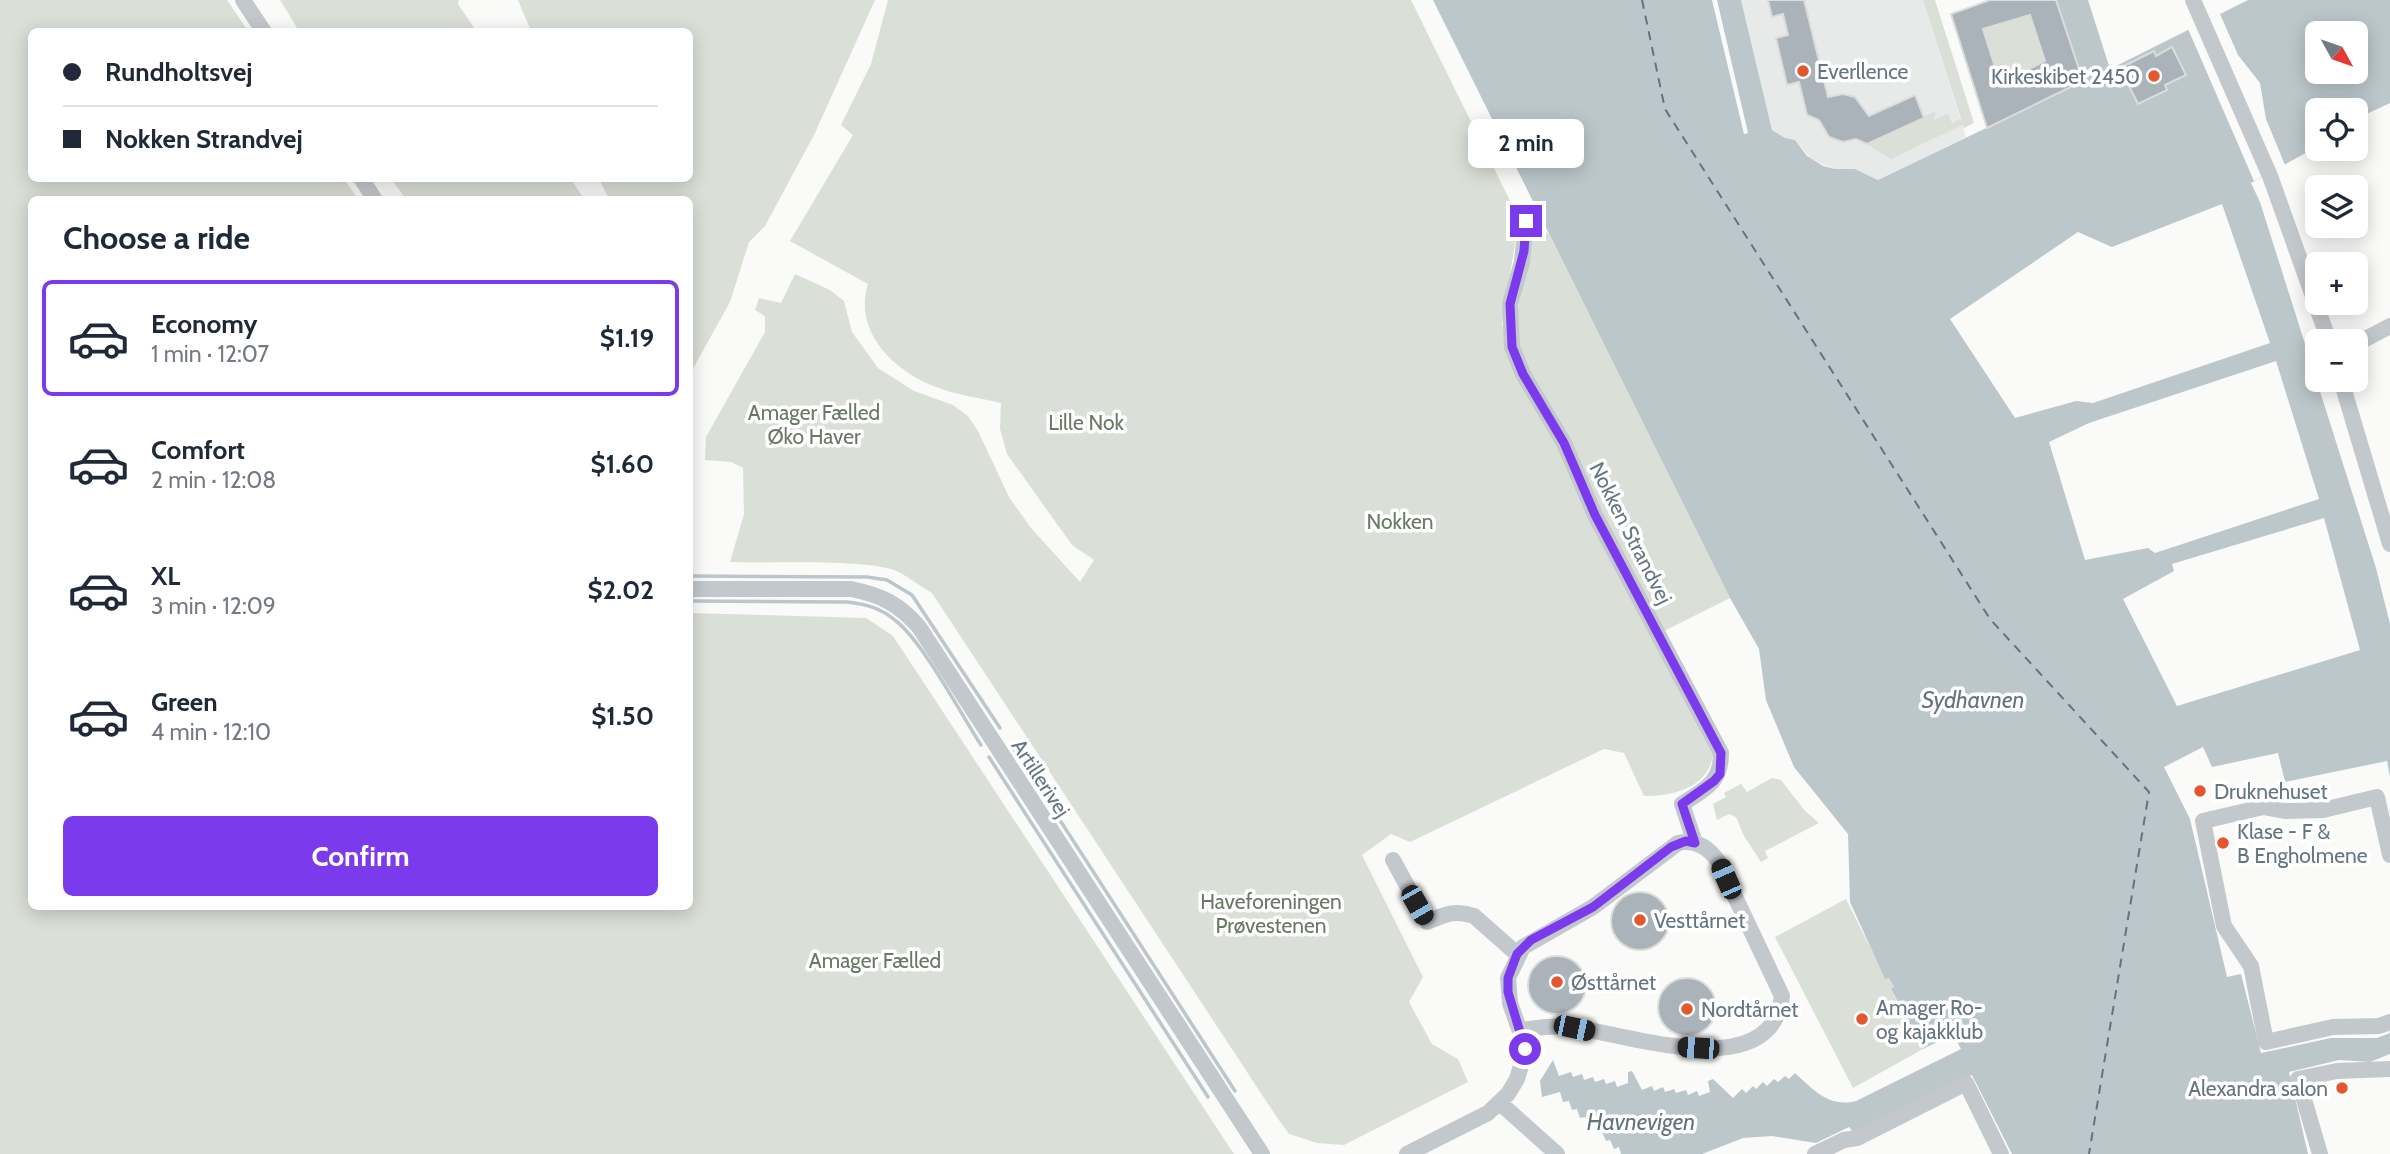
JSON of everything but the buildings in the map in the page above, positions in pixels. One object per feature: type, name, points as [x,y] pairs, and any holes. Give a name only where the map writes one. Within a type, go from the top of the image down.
[{"type":"street","points":[[243,0],[261,28]]},
{"type":"street","points":[[2193,0],[2269,174],[2325,329]]},
{"type":"street","name":"Nokken Strandvej","points":[[1526,221],[1524,251],[1510,304],[1512,347],[1523,374],[1564,443],[1595,515],[1721,753],[1720,774],[1682,804],[1695,843]]},
{"type":"street","points":[[2368,338],[2390,326]]},
{"type":"street","points":[[2345,392],[2390,544]]},
{"type":"street","name":"Artillerivej","points":[[693,589],[851,589],[873,593],[904,610],[919,627],[1262,1154]]},
{"type":"street","points":[[2390,855],[2386,817],[2377,797],[2323,810],[2285,811],[2263,807],[2203,821],[2224,926],[2250,966],[2266,1042],[2333,1027],[2379,1027],[2390,1022]]},
{"type":"street","points":[[1407,1154],[1488,1113],[1517,1079],[1524,1063],[1525,1049],[1508,992],[1508,978],[1517,954],[1531,940],[1593,907],[1671,847],[1686,841],[1695,843],[1703,846],[1718,861],[1782,996],[1771,1026],[1752,1041],[1703,1048],[1659,1045],[1569,1027],[1521,1030]]},
{"type":"street","points":[[1394,860],[1427,922],[1447,914],[1466,912],[1481,921],[1517,954]]},
{"type":"street","points":[[2320,1154],[2298,1079],[2337,1072],[2390,1069]]},
{"type":"street","points":[[1815,1154],[1844,1140],[1857,1138],[1966,1083],[2001,1154]]},
{"type":"street","points":[[1500,1102],[1557,1154]]},
{"type":"shaded area","points":[[1741,0],[1923,0],[1966,137],[1878,180],[1855,169],[1835,169],[1812,160],[1795,140],[1785,138],[1772,130]]},
{"type":"green space","name":"Amager Fælled","points":[[0,0],[227,0],[246,28],[28,28],[28,182],[346,182],[356,196],[28,196],[28,910],[693,910],[693,613],[866,618],[893,636],[1234,1154],[0,1154]]},
{"type":"green space","points":[[280,0],[459,0],[458,4],[474,28],[297,28]]},
{"type":"green space","points":[[518,0],[875,0],[814,135],[765,226],[749,242],[730,302],[693,369],[693,196],[608,196],[600,182],[693,182],[693,28],[530,28]]},
{"type":"green space","points":[[888,0],[1411,0],[1519,219],[1502,324],[1513,363],[1555,439],[1590,519],[1713,755],[1704,775],[1688,788],[1644,796],[1624,753],[1604,749],[1410,842],[1391,834],[1362,855],[1423,977],[1409,1002],[1432,1044],[1458,1059],[1468,1082],[1344,1145],[1317,1143],[1289,1134],[932,593],[899,572],[865,565],[730,562],[744,514],[743,468],[731,462],[705,460],[706,437],[765,332],[765,316],[755,310],[759,298],[781,303],[795,274],[830,290],[844,301],[852,332],[878,368],[914,391],[953,405],[968,416],[978,431],[1009,497],[1031,528],[1080,582],[1094,560],[1072,545],[1007,454],[1000,429],[1001,403],[944,390],[906,371],[881,348],[872,333],[866,318],[868,284],[790,241],[853,135],[841,125],[871,64]]},
{"type":"green space","points":[[1923,0],[1935,0],[1974,123],[1964,128],[1962,125],[1891,159],[1867,144],[1936,111],[1934,120],[1948,114],[1952,123],[1961,119]]},
{"type":"green space","points":[[2030,15],[2043,58],[2047,61],[1998,85],[1983,29]]},
{"type":"green space","points":[[393,182],[573,182],[582,196],[404,196]]},
{"type":"green space","points":[[1533,223],[1549,234],[1730,598],[1664,631],[1534,382],[1521,351],[1518,341],[1518,311]]},
{"type":"green space","points":[[1772,778],[1781,780],[1805,811],[1819,823],[1765,851],[1768,858],[1761,862],[1744,836],[1736,817],[1729,814],[1717,820],[1713,804],[1726,797],[1724,793],[1741,784],[1747,792]]},
{"type":"green space","name":"Amager Ro- og kajakklub","points":[[1846,899],[1886,979],[1889,977],[1894,988],[1891,990],[1923,1049],[1853,1088],[1775,937]]},
{"type":"water","name":"Sydhavnen","points":[[1433,0],[1741,0],[1772,130],[1785,138],[1795,140],[1807,156],[1823,166],[1855,169],[1878,180],[2082,82],[2056,0],[2088,0],[2110,69],[2248,0],[2390,0],[2390,103],[2368,113],[2368,98],[2305,98],[2305,153],[2251,183],[2260,202],[2305,344],[2305,392],[2320,392],[2376,568],[2390,624],[2390,777],[2387,761],[2285,782],[2278,753],[2212,767],[2203,747],[2164,767],[2190,819],[2227,977],[2241,974],[2261,1053],[2331,1038],[2377,1038],[2390,1033],[2390,1054],[2370,1062],[2339,1060],[2289,1072],[2308,1154],[2012,1154],[1972,1075],[1854,1133],[1849,1127],[1816,1143],[1772,1136],[1743,1138],[1702,1154],[1621,1154],[1619,1147],[1614,1149],[1602,1132],[1597,1133],[1594,1125],[1589,1126],[1585,1117],[1580,1118],[1577,1109],[1572,1110],[1569,1101],[1563,1102],[1560,1092],[1542,1097],[1540,1081],[1553,1060],[1559,1076],[1571,1072],[1573,1077],[1582,1074],[1584,1080],[1593,1077],[1595,1082],[1604,1079],[1606,1084],[1615,1081],[1617,1087],[1628,1083],[1628,1072],[1632,1071],[1642,1090],[1652,1086],[1654,1091],[1663,1087],[1665,1092],[1674,1089],[1676,1093],[1686,1090],[1688,1095],[1697,1091],[1699,1096],[1710,1092],[1708,1081],[1713,1079],[1733,1098],[1742,1089],[1746,1093],[1753,1086],[1756,1089],[1763,1082],[1767,1086],[1774,1079],[1778,1082],[1785,1076],[1789,1079],[1795,1073],[1823,1096],[1846,1103],[1856,1101],[1961,1049],[1953,1034],[1923,1049],[1891,989],[1894,987],[1889,978],[1885,979],[1850,902],[1848,834],[1794,767],[1766,700],[1759,649],[1730,598]],"holes":[[[2222,204],[2270,343],[2093,403],[2076,401],[2015,418],[1950,319],[2078,232],[2112,247]],[[2276,361],[2319,499],[2155,553],[2148,548],[2085,560],[2049,442],[2089,423]],[[2324,518],[2360,650],[2177,706],[2123,599],[2174,571],[2172,564]]]},
{"type":"pier","points":[[1712,0],[1717,0],[1748,133],[1744,134]]},
{"type":"pier","points":[[2220,14],[2238,55],[2260,83],[2266,119],[2285,165],[2254,181],[2188,29]]},
{"type":"waterway","points":[[693,576],[867,577],[887,580],[912,595],[1000,728]]},
{"type":"waterway","points":[[693,601],[847,602],[879,610],[896,621],[918,645],[981,745]]},
{"type":"waterway","points":[[1012,746],[1235,1091]]},
{"type":"waterway","points":[[989,757],[1208,1097]]},
{"type":"ferry route","points":[[1642,0],[1665,109],[1990,619],[2149,792],[2089,1154]]},
{"type":"place","name":"Everllence","points":[[1803,71]]},
{"type":"place","name":"Kirkeskibet 2450","points":[[2154,76]]},
{"type":"place","name":"Druknehuset","points":[[2200,791]]},
{"type":"place","name":"Klase - F & B Engholmene","points":[[2223,843]]},
{"type":"place","name":"Vesttårnet","points":[[1640,920]]},
{"type":"place","name":"Østtårnet","points":[[1557,982]]},
{"type":"place","name":"Nordtårnet","points":[[1687,1009]]},
{"type":"place","name":"Amager Ro- og kajakklub","points":[[1862,1019]]},
{"type":"place","name":"Alexandra salon","points":[[2342,1088]]},
{"type":"route","points":[[1525,1049],[1508,992],[1508,978],[1517,954],[1531,940],[1593,907],[1671,847],[1686,841],[1695,843],[1682,804],[1714,781],[1720,774],[1721,766],[1721,753],[1702,713],[1595,515],[1564,443],[1523,374],[1512,347],[1510,304],[1524,251],[1526,221]]},
{"type":"park label","name":"Lille Nok","points":[[1086,422]]},
{"type":"park label","name":"Amager Fælled Øko Haver","points":[[814,424]]},
{"type":"park label","name":"Nokken","points":[[1400,521]]},
{"type":"park label","name":"Haveforeningen Prøvestenen","points":[[1271,913]]},
{"type":"water label","name":"Havnevigen","points":[[1641,1122]]}]
